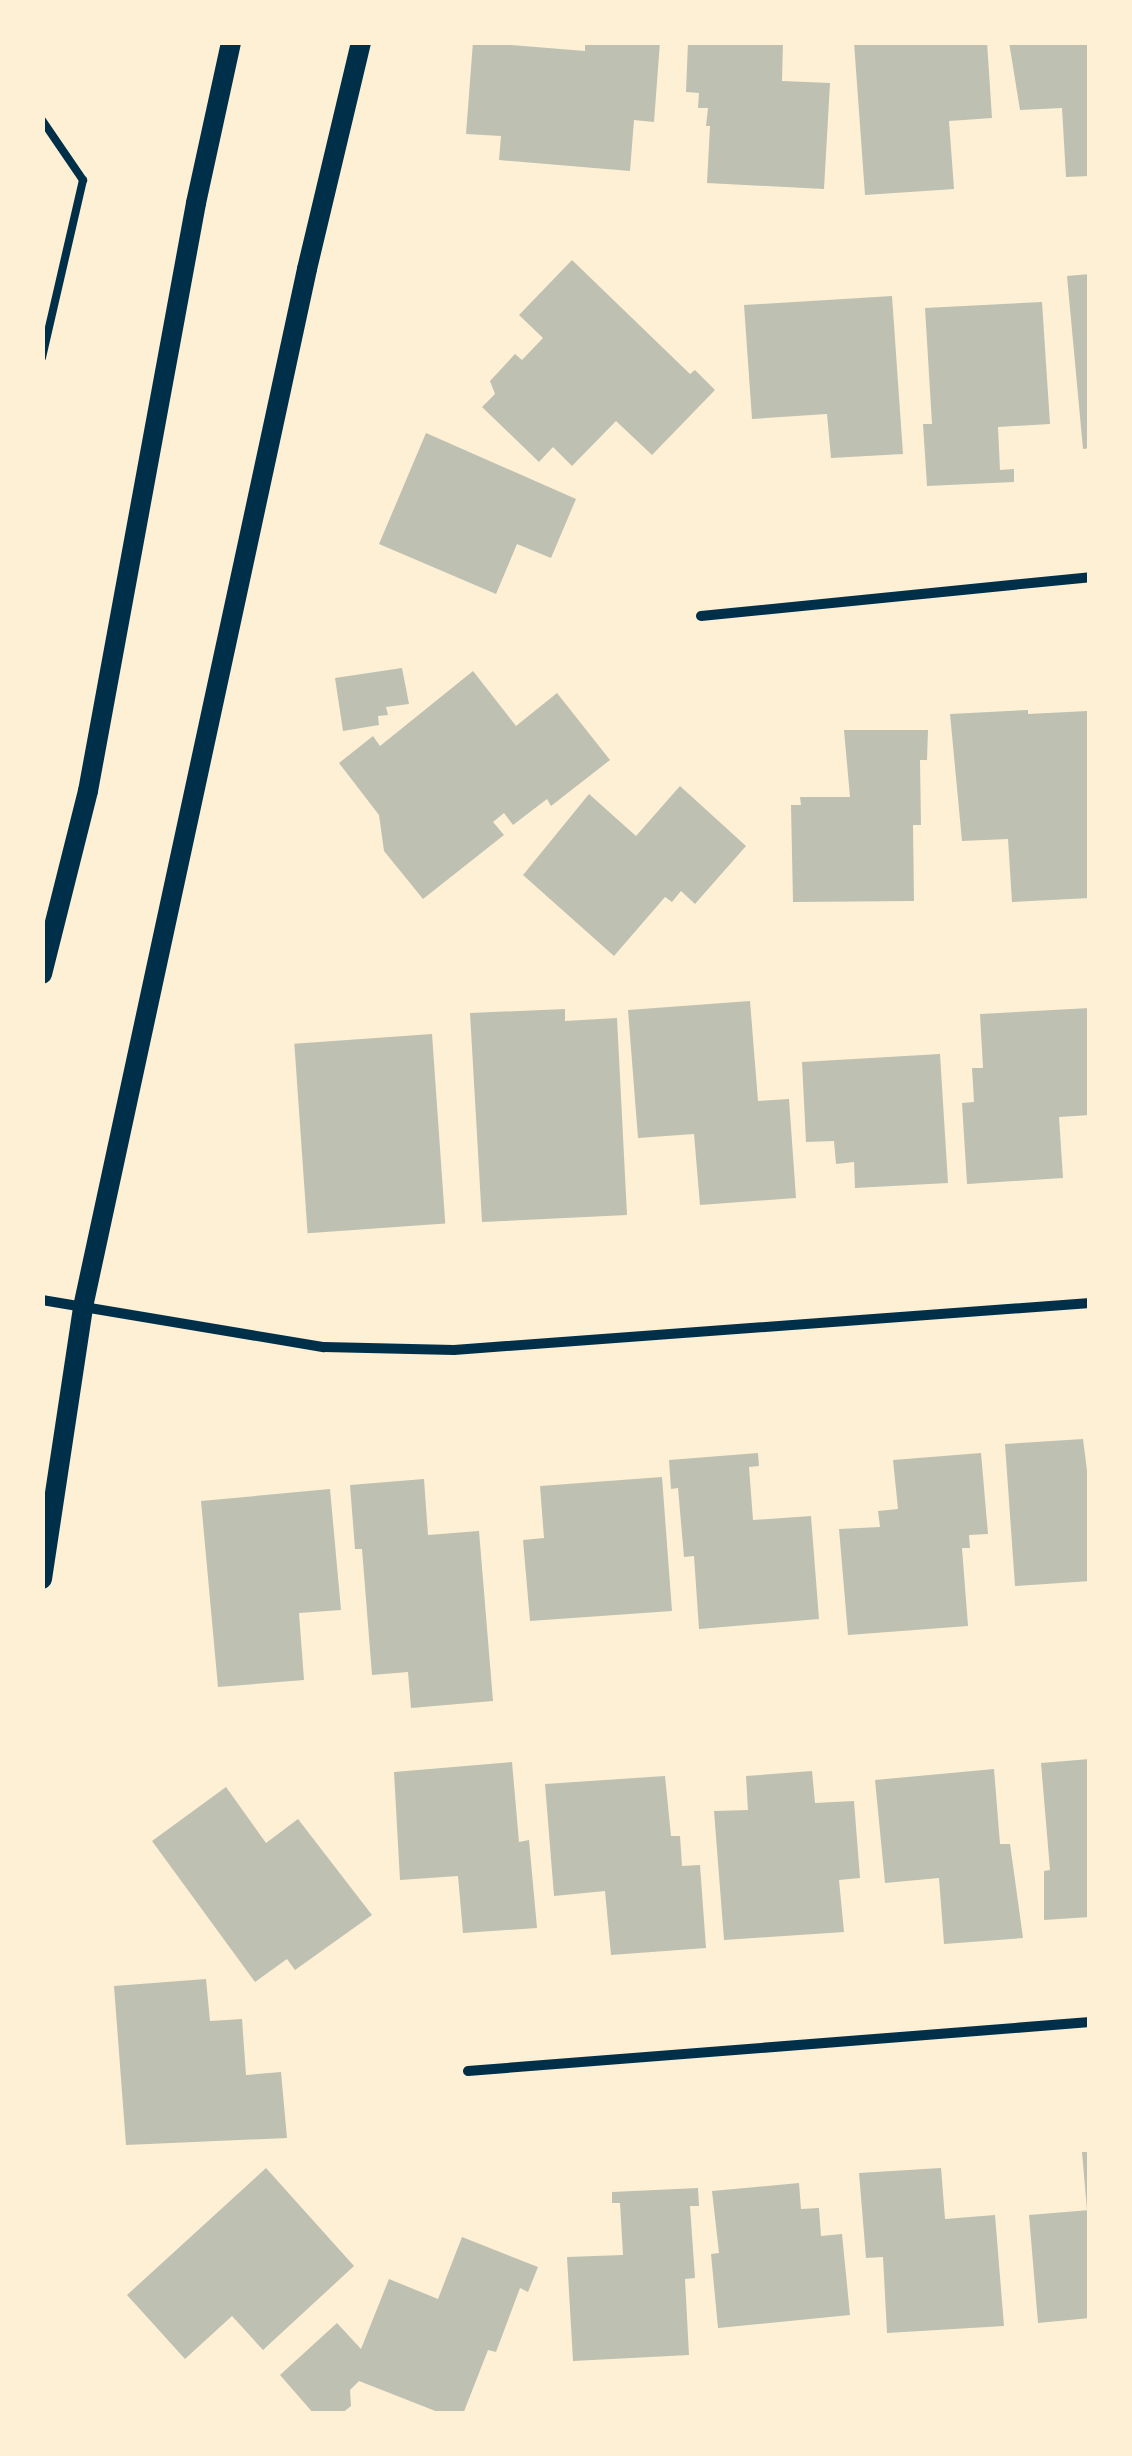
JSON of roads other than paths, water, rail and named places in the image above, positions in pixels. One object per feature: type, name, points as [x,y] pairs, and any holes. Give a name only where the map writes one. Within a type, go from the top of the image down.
[{"type":"main road","points":[[42,974],[88,792],[196,203],[231,42]]},
{"type":"main road","points":[[42,1580],[83,1307],[299,307],[362,42]]},
{"type":"street","points":[[701,616],[1090,578]]},
{"type":"street","points":[[42,1300],[324,1347],[454,1350],[1090,1303]]},
{"type":"street","points":[[468,2071],[1090,2022]]},
{"type":"lane","points":[[42,120],[83,180],[42,356]]}]
